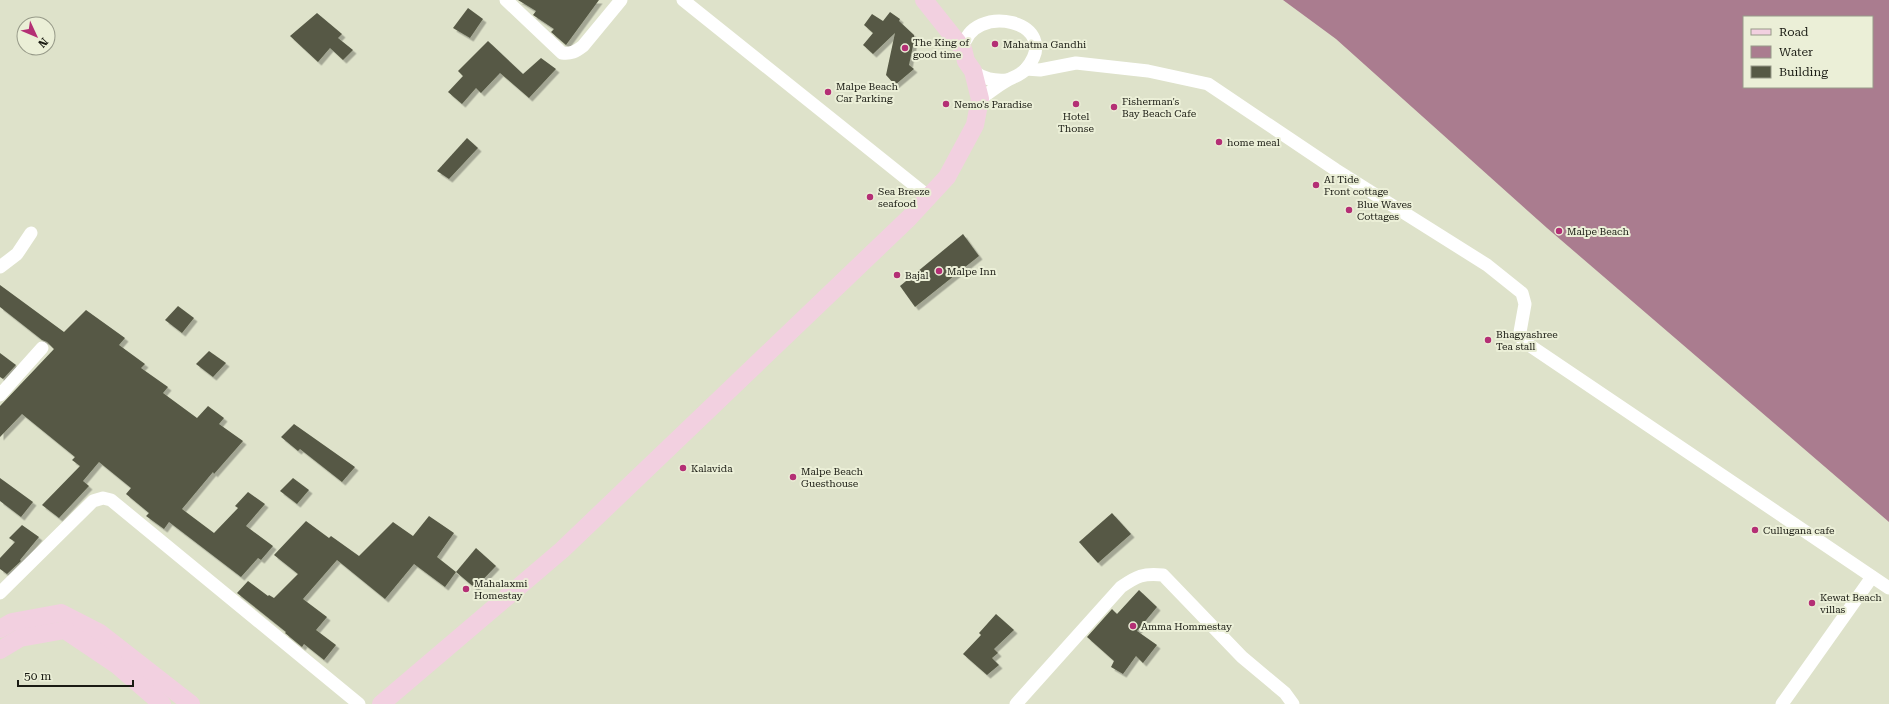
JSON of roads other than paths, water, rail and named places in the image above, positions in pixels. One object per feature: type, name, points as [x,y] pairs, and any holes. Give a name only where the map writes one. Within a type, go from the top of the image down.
[{"type":"street","points":[[506,0],[562,53],[575,52],[583,46],[621,0]]},
{"type":"street","points":[[683,0],[929,197]]},
{"type":"street","points":[[924,0],[963,49]]},
{"type":"street","points":[[980,99],[1026,69],[1032,59],[1035,48],[1034,36],[1029,25],[1022,17],[1012,11],[1000,9],[989,11],[978,16],[969,25],[964,36],[963,49],[966,61],[973,71],[983,78],[995,81],[1007,80]]},
{"type":"street","points":[[1026,69],[1040,70],[1076,63],[1148,71],[1208,84],[1336,170],[1487,265],[1522,293],[1525,304],[1520,332],[1524,341],[1889,588]]},
{"type":"street","points":[[381,704],[562,550],[904,223],[929,197],[947,177],[975,125],[980,99],[973,71]]},
{"type":"street","points":[[0,267],[17,254],[31,233]]},
{"type":"street","points":[[0,395],[42,348]]},
{"type":"street","points":[[0,593],[93,501],[103,498],[111,500],[359,704]]},
{"type":"street","points":[[1016,704],[1121,587],[1138,576],[1150,574],[1163,575],[1242,657],[1285,693],[1293,704]]},
{"type":"street","points":[[1782,704],[1872,577]]},
{"type":"street","points":[[0,630],[12,622],[61,613],[100,632],[191,704]]},
{"type":"street","points":[[0,650],[20,638],[65,630],[117,666],[162,704]]},
{"type":"water","points":[[1283,0],[1889,0],[1889,522],[1547,228],[1336,39]]},
{"type":"place","name":"Mahatma Gandhi","points":[[995,44]]},
{"type":"place","name":"The King of good time","points":[[905,48]]},
{"type":"place","name":"Malpe Beach Car Parking","points":[[828,92]]},
{"type":"place","name":"Nemo's Paradise","points":[[946,104]]},
{"type":"place","name":"Hotel Thonse","points":[[1076,104]]},
{"type":"place","name":"Fisherman's Bay Beach Cafe","points":[[1114,107]]},
{"type":"place","name":"home meal","points":[[1219,142]]},
{"type":"place","name":"AI Tide Front cottage","points":[[1316,185]]},
{"type":"place","name":"Sea Breeze seafood","points":[[870,197]]},
{"type":"place","name":"Blue Waves Cottages","points":[[1349,210]]},
{"type":"place","name":"Malpe Beach","points":[[1559,231]]},
{"type":"place","name":"Malpe Inn","points":[[939,271]]},
{"type":"place","name":"Bajal","points":[[897,275]]},
{"type":"place","name":"Bhagyashree Tea stall","points":[[1488,340]]},
{"type":"place","name":"Kalavida","points":[[683,468]]},
{"type":"place","name":"Malpe Beach Guesthouse","points":[[793,477]]},
{"type":"place","name":"Cullugana cafe","points":[[1755,530]]},
{"type":"place","name":"Mahalaxmi Homestay","points":[[466,589]]},
{"type":"place","name":"Kewat Beach villas","points":[[1812,603]]},
{"type":"place","name":"Amma Hommestay","points":[[1133,626]]}]
